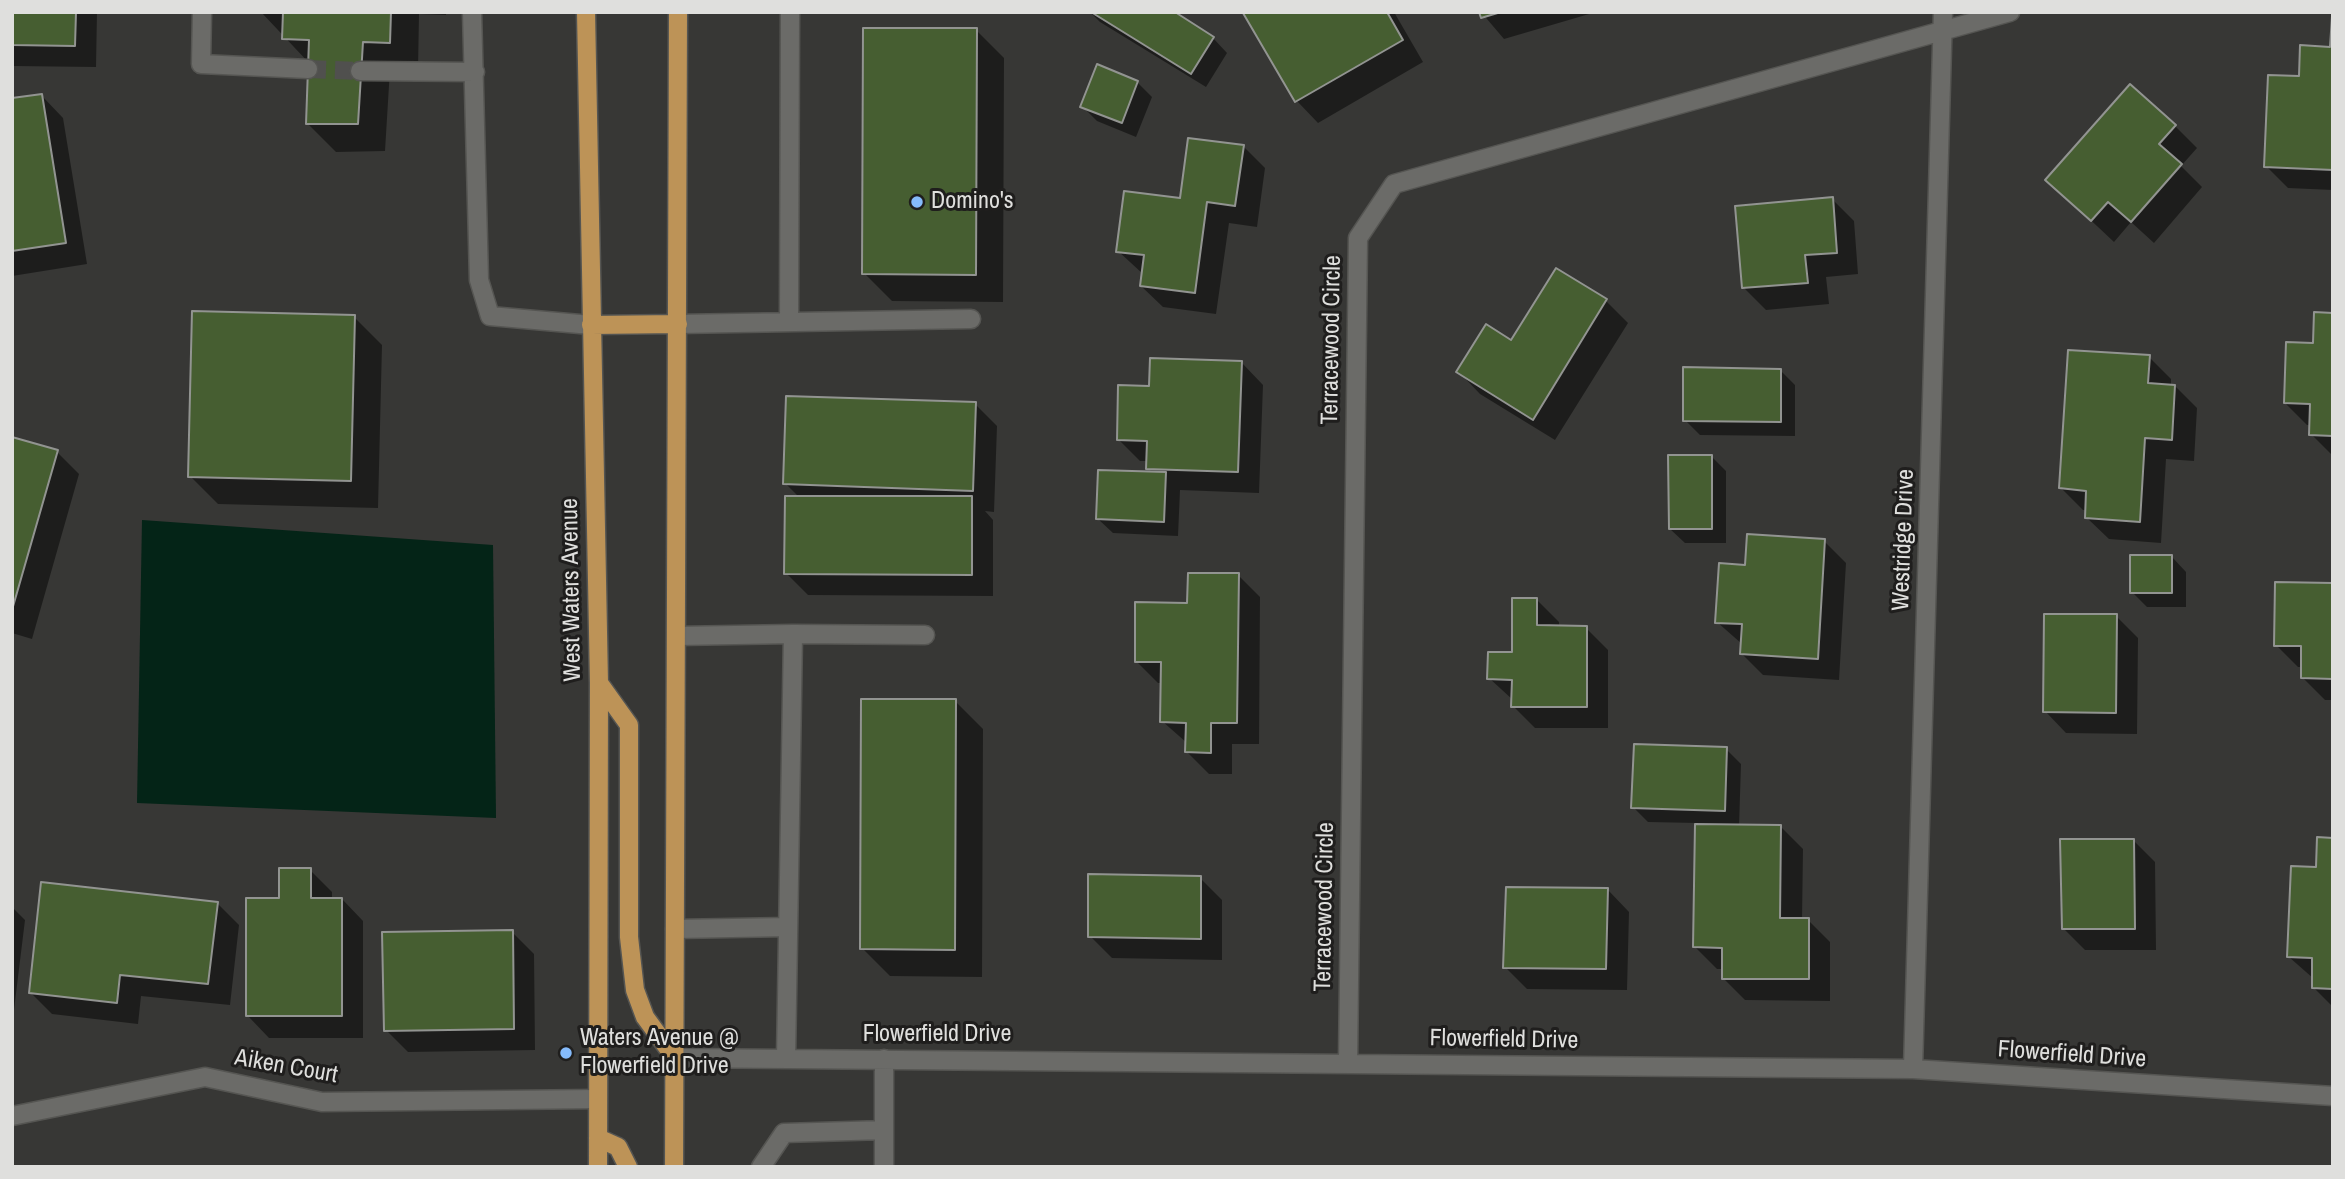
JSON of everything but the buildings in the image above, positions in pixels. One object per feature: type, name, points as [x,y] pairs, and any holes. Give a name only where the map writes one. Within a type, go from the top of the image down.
[{"type":"main road","name":"West Waters Avenue","points":[[586,12],[599,683],[598,1167]]},
{"type":"main road","points":[[674,1167],[678,12]]},
{"type":"main road","points":[[591,326],[678,324]]},
{"type":"main road","points":[[599,683],[629,725],[629,937],[635,990],[645,1017],[675,1058]]},
{"type":"main road","points":[[598,1138],[618,1147],[628,1167]]},
{"type":"street","points":[[202,12],[201,64],[308,69]]},
{"type":"street","points":[[472,12],[479,280],[490,316],[591,326]]},
{"type":"street","points":[[789,322],[790,12]]},
{"type":"street","name":"Westridge Drive","points":[[1913,1069],[1943,12]]},
{"type":"street","name":"Terracewood Circle","points":[[1348,1063],[1358,238],[1394,184],[1943,33],[2010,12]]},
{"type":"street","points":[[360,71],[475,72]]},
{"type":"street","points":[[678,324],[971,319]]},
{"type":"street","points":[[786,1059],[793,634]]},
{"type":"street","points":[[677,636],[926,635]]},
{"type":"street","points":[[675,929],[788,927]]},
{"type":"street","name":"Flowerfield Drive","points":[[675,1058],[1913,1069],[2333,1096]]},
{"type":"street","points":[[884,1059],[884,1167]]},
{"type":"street","name":"Aiken Court","points":[[12,1116],[205,1077],[322,1102],[597,1099]]},
{"type":"street","points":[[761,1167],[784,1133],[884,1130]]},
{"type":"shaded area","points":[[142,520],[493,545],[496,818],[137,803]]},
{"type":"tunnel","points":[[308,69],[360,71]]},
{"type":"place","name":"Domino's","points":[[917,202]]},
{"type":"place","name":"Waters Avenue @ Flowerfield Drive","points":[[566,1053]]}]
